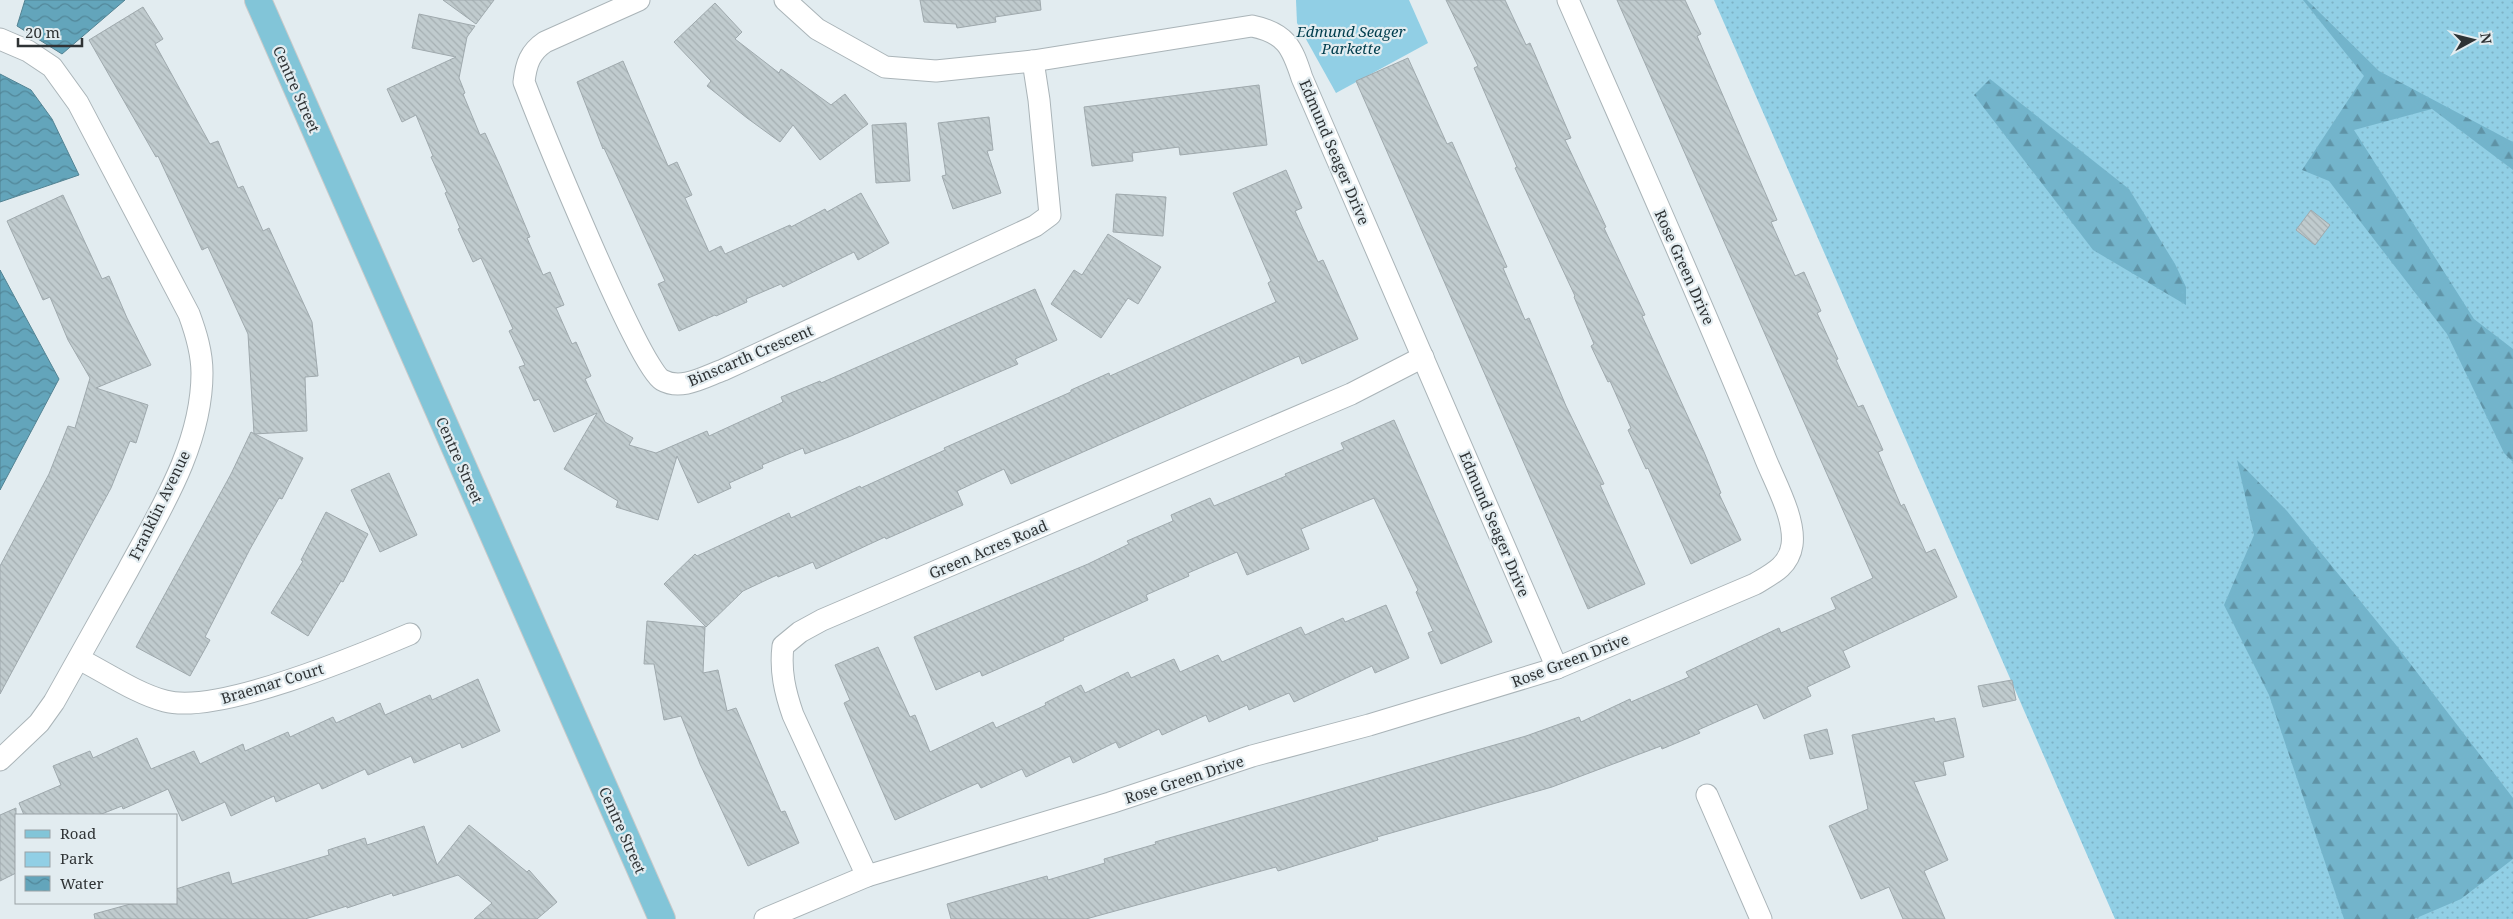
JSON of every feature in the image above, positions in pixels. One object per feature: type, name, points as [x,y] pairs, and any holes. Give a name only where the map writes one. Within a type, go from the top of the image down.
[{"type":"main road","name":"Centre Street","points":[[258,0],[662,919]]},
{"type":"street","name":"Binscarth Crescent","points":[[639,0],[545,42],[534,49],[526,66],[524,82],[625,320],[649,365],[660,379],[673,384],[692,382],[722,370],[1035,226],[1050,215],[1039,100],[1033,61]]},
{"type":"street","name":"Edmund Seager Drive","points":[[785,0],[817,29],[885,67],[936,71],[1033,61],[1252,26],[1272,30],[1293,50],[1302,78],[1557,668]]},
{"type":"street","name":"Rose Green Drive","points":[[765,919],[867,876],[1110,803],[1252,756],[1379,723],[1557,668],[1755,584],[1782,568],[1792,545],[1790,523],[1781,495],[1742,398],[1568,0]]},
{"type":"street","name":"Franklin Avenue","points":[[0,38],[28,51],[52,68],[78,103],[189,314],[198,342],[202,373],[199,397],[187,451],[162,507],[54,702],[39,723],[0,760]]},
{"type":"street","name":"Green Acres Road","points":[[867,876],[793,715],[784,687],[781,659],[783,646],[800,632],[822,620],[1342,398],[1423,357]]},
{"type":"street","name":"Braemar Court","points":[[79,659],[165,701],[188,703],[229,697],[263,688],[361,655],[410,634]]},
{"type":"street","points":[[1707,795],[1761,919]]},
{"type":"green space","name":"Edmund Seager Parkette","points":[[1296,0],[1409,0],[1428,43],[1336,93],[1297,23]]},
{"type":"green space","points":[[1714,0],[2513,0],[2513,919],[2115,919]]},
{"type":"green space","points":[[2303,0],[2307,0],[2379,71],[2513,142],[2513,170],[2432,109],[2354,130],[2474,319],[2513,349],[2513,462],[2504,453],[2447,334],[2329,181],[2302,170],[2364,76]]},
{"type":"green space","points":[[1990,79],[2129,189],[2175,264],[2186,287],[2186,305],[2093,250],[1974,95]]},
{"type":"green space","points":[[2237,460],[2287,511],[2396,645],[2513,798],[2513,859],[2461,899],[2414,919],[2344,919],[2269,695],[2224,605],[2254,535]]},
{"type":"water","points":[[25,0],[125,0],[62,54],[17,26]]},
{"type":"water","points":[[0,74],[31,90],[52,119],[79,175],[0,202]]},
{"type":"water","points":[[0,270],[59,379],[0,490]]},
{"type":"building","points":[[443,0],[494,0],[476,24]]},
{"type":"building","points":[[920,0],[1040,0],[1041,10],[995,17],[996,22],[957,28],[956,24],[924,22]]},
{"type":"building","points":[[1446,0],[1505,0],[1526,45],[1530,43],[1571,138],[1565,140],[1645,315],[1642,316],[1704,452],[1721,493],[1719,494],[1741,540],[1691,564],[1648,468],[1646,469],[1628,430],[1631,428],[1610,381],[1608,382],[1591,346],[1594,344],[1575,296],[1515,168],[1517,167],[1474,68],[1478,66]]},
{"type":"building","points":[[1617,0],[1685,0],[1701,34],[1697,36],[1777,220],[1771,222],[1795,276],[1804,272],[1821,311],[1817,313],[1838,359],[1836,360],[1858,407],[1863,405],[1883,450],[1878,452],[1901,506],[1904,504],[1926,553],[1935,549],[1957,597],[1843,651],[1850,667],[1807,687],[1811,696],[1764,719],[1757,704],[1698,730],[1700,733],[1662,749],[1661,746],[1552,787],[1377,837],[1378,840],[1278,871],[1276,867],[1086,919],[951,919],[947,904],[1047,876],[1048,880],[1105,863],[1104,859],[1156,844],[1155,842],[1526,736],[1579,717],[1581,722],[1630,699],[1631,702],[1689,677],[1686,672],[1779,628],[1781,633],[1836,609],[1831,598],[1873,578]]},
{"type":"building","points":[[715,3],[742,32],[735,39],[779,73],[781,69],[831,105],[845,94],[868,124],[820,160],[793,125],[780,142],[747,118],[707,86],[711,81],[674,42]]},
{"type":"building","points":[[143,7],[163,39],[155,44],[210,144],[218,141],[238,188],[243,186],[263,231],[269,228],[312,322],[318,376],[305,377],[307,431],[254,434],[248,334],[208,247],[202,250],[158,156],[156,157],[89,40]]},
{"type":"building","points":[[419,14],[475,26],[467,37],[459,78],[465,93],[463,94],[480,135],[485,133],[501,168],[530,237],[527,238],[543,275],[550,272],[564,305],[556,308],[572,344],[576,342],[591,376],[585,379],[605,422],[633,438],[629,445],[656,453],[707,431],[709,436],[783,402],[781,397],[820,381],[821,383],[1035,289],[1057,340],[1015,359],[1018,364],[851,436],[805,454],[803,448],[762,465],[763,468],[729,483],[731,488],[698,503],[677,456],[658,520],[616,507],[618,501],[564,469],[597,413],[554,432],[539,399],[534,401],[519,367],[525,365],[509,331],[513,329],[481,258],[473,262],[458,229],[460,228],[445,193],[447,192],[431,157],[433,156],[416,115],[402,122],[387,89],[456,57],[412,48]]},
{"type":"building","points":[[1408,58],[1447,144],[1452,142],[1507,267],[1503,268],[1525,320],[1529,318],[1566,406],[1604,484],[1600,485],[1645,584],[1588,609],[1356,81]]},
{"type":"building","points":[[623,61],[668,166],[677,162],[692,195],[685,198],[709,252],[721,246],[725,254],[790,225],[791,227],[825,209],[827,212],[861,193],[889,243],[858,260],[854,252],[783,287],[781,284],[746,299],[747,302],[679,331],[658,284],[665,281],[603,149],[577,82]]},
{"type":"building","points":[[1259,85],[1267,145],[1180,155],[1179,147],[1132,153],[1133,161],[1092,166],[1084,107]]},
{"type":"building","points":[[989,117],[993,150],[987,151],[1001,193],[953,209],[942,176],[946,175],[938,123]]},
{"type":"building","points":[[906,123],[910,181],[876,183],[872,125]]},
{"type":"building","points":[[1286,170],[1302,208],[1295,211],[1318,262],[1323,260],[1358,339],[1302,364],[1299,356],[1011,484],[1004,469],[957,491],[963,505],[886,539],[885,537],[816,569],[813,562],[778,577],[777,575],[743,591],[706,627],[664,584],[695,554],[697,556],[789,513],[791,518],[860,486],[861,488],[945,450],[944,448],[1071,392],[1071,390],[1109,373],[1110,376],[1276,302],[1268,283],[1271,281],[1233,193]]},
{"type":"building","points":[[1116,194],[1166,197],[1163,236],[1113,232]]},
{"type":"building","points":[[63,195],[102,279],[109,276],[127,318],[151,365],[96,388],[148,405],[136,443],[130,441],[111,488],[0,694],[0,566],[49,474],[68,426],[75,428],[90,378],[68,340],[50,297],[43,300],[7,221]]},
{"type":"building","points":[[2311,210],[2330,225],[2315,245],[2296,230]]},
{"type":"building","points":[[1108,234],[1161,267],[1138,304],[1128,298],[1101,338],[1051,304],[1074,270],[1082,275]]},
{"type":"building","points":[[1394,420],[1492,642],[1441,664],[1428,633],[1433,631],[1416,592],[1418,590],[1374,498],[1301,529],[1309,549],[1247,575],[1237,552],[1188,573],[1189,576],[1146,595],[1148,600],[1063,638],[1064,640],[982,676],[980,671],[936,690],[914,637],[1088,564],[1129,544],[1127,541],[1173,521],[1171,515],[1210,498],[1214,506],[1286,476],[1285,474],[1344,449],[1341,443]]},
{"type":"building","points":[[251,432],[303,458],[282,499],[279,498],[250,549],[205,637],[210,640],[190,676],[136,647],[231,474]]},
{"type":"building","points":[[389,473],[417,535],[380,552],[351,490]]},
{"type":"building","points":[[326,512],[368,534],[343,582],[341,581],[308,636],[271,613],[303,561],[301,560]]},
{"type":"building","points":[[1386,605],[1409,658],[1375,673],[1372,666],[1294,702],[1289,693],[1249,710],[1247,705],[1209,722],[1206,715],[1162,735],[1159,729],[1119,748],[1116,742],[1073,763],[1070,756],[1026,777],[1022,769],[981,788],[978,783],[895,820],[844,703],[850,700],[835,665],[878,647],[910,717],[915,715],[930,752],[993,722],[996,728],[1046,705],[1045,703],[1081,685],[1085,693],[1128,672],[1131,678],[1174,659],[1180,672],[1218,655],[1222,662],[1301,627],[1305,635],[1343,618],[1345,622]]},
{"type":"building","points":[[647,621],[705,627],[703,673],[718,670],[727,711],[736,708],[781,812],[785,811],[799,843],[748,866],[700,764],[681,716],[664,720],[654,664],[644,664]]},
{"type":"building","points":[[478,679],[500,731],[462,748],[460,743],[414,763],[411,756],[368,775],[365,769],[322,789],[319,783],[276,802],[274,796],[231,816],[225,802],[182,821],[168,789],[123,809],[122,806],[102,814],[24,814],[19,803],[61,785],[53,766],[90,751],[93,758],[137,738],[151,769],[194,751],[200,764],[243,744],[245,751],[288,732],[290,737],[333,717],[336,723],[380,703],[385,715],[430,695],[432,700]]},
{"type":"building","points":[[2012,680],[2016,700],[1983,707],[1978,686]]},
{"type":"building","points":[[1934,718],[1935,722],[1955,718],[1964,757],[1943,762],[1946,775],[1914,782],[1948,860],[1924,871],[1945,919],[1903,919],[1889,887],[1861,899],[1829,826],[1868,809],[1852,735]]},
{"type":"building","points":[[1827,729],[1833,754],[1810,759],[1804,735]]},
{"type":"building","points":[[16,808],[15,874],[0,881],[0,815]]},
{"type":"building","points":[[469,825],[527,872],[529,870],[557,902],[537,919],[474,919],[492,903],[458,875],[393,896],[392,893],[305,919],[95,919],[94,914],[130,904],[178,904],[178,888],[229,872],[232,884],[329,855],[328,850],[365,838],[367,845],[424,826],[437,865]]}]
